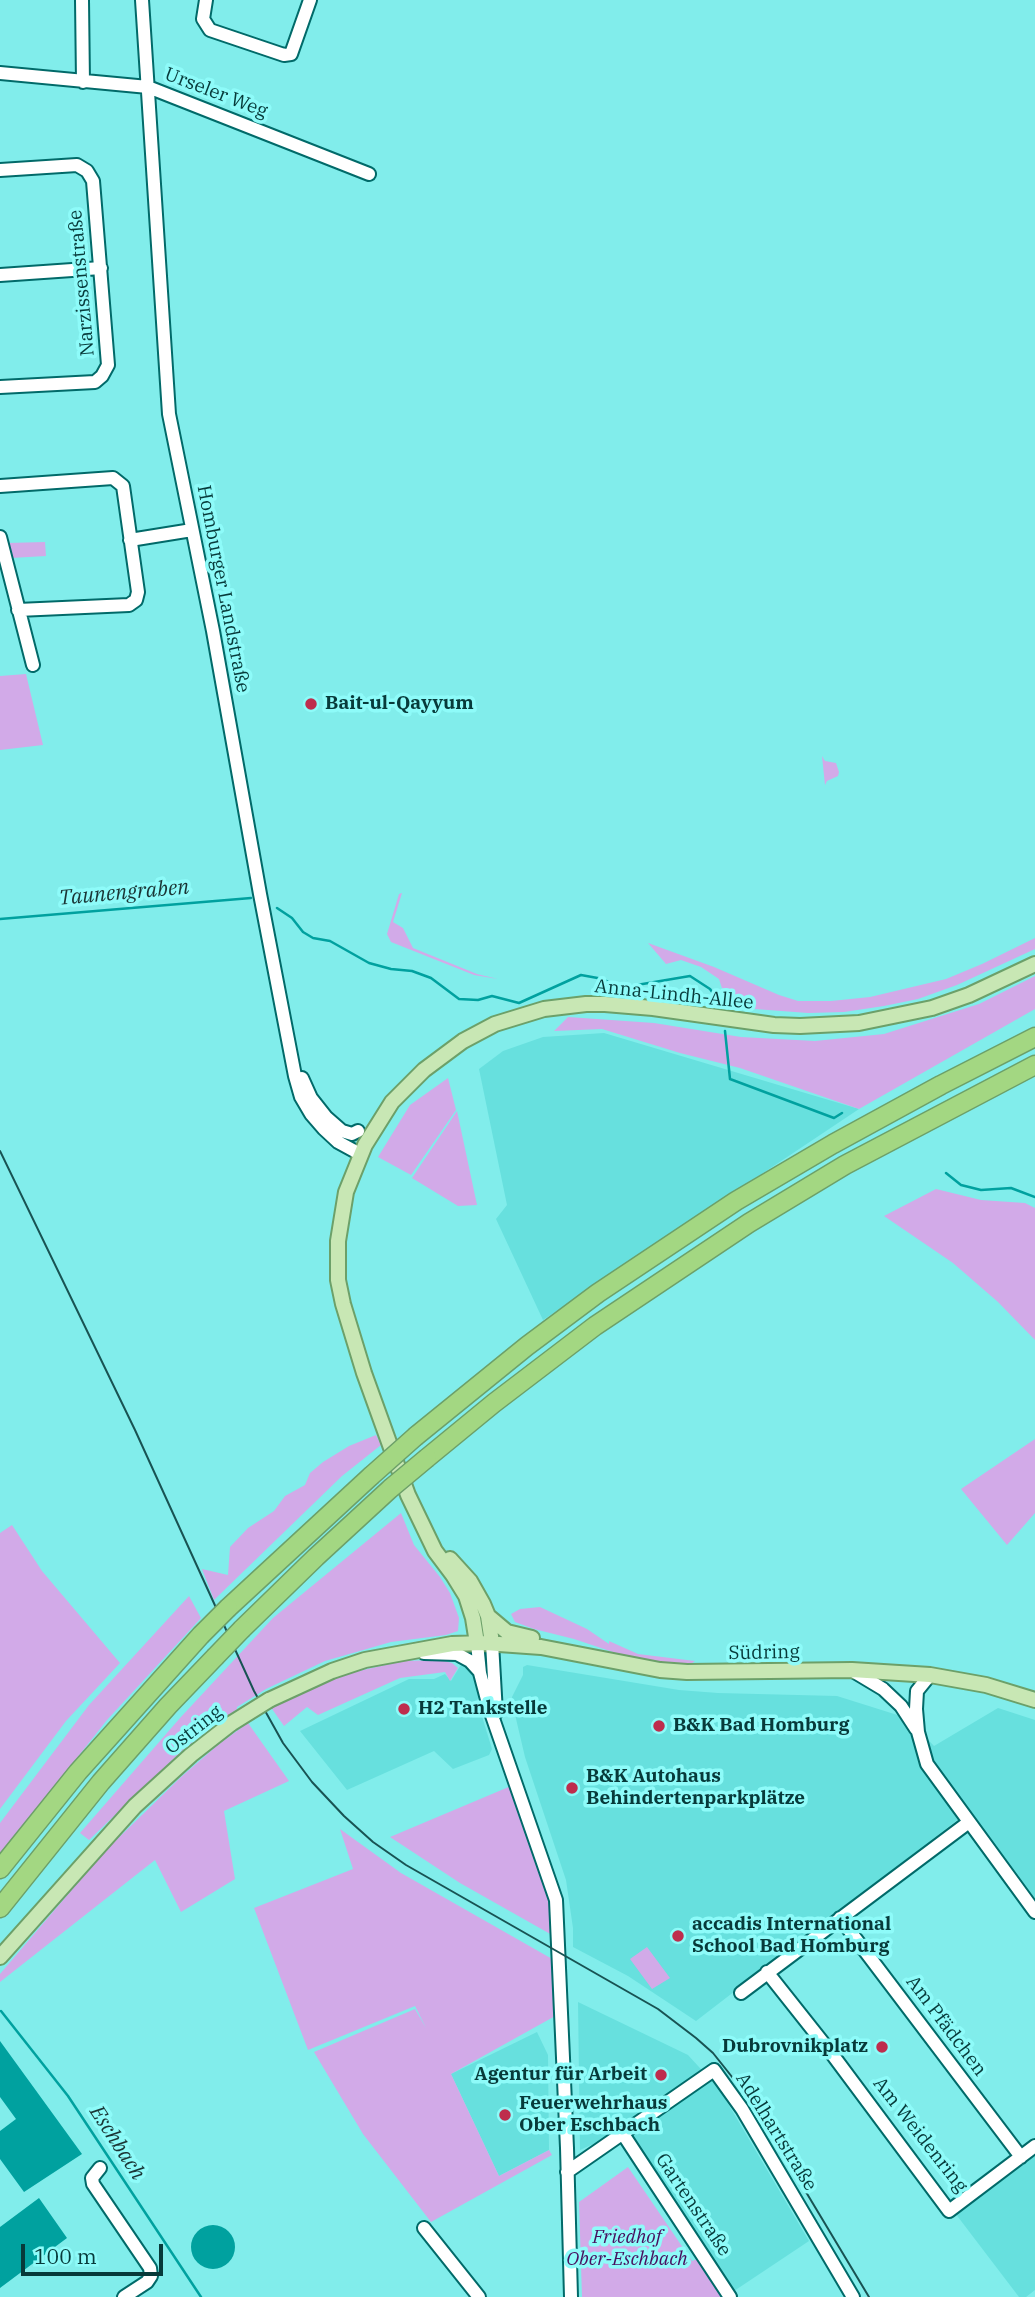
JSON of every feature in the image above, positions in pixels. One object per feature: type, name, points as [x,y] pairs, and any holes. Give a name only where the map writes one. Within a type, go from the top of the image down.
[{"type":"highway","points":[[0,1869],[78,1772],[228,1608],[416,1436],[527,1346],[588,1301],[736,1201],[941,1084],[1035,1037]]},
{"type":"highway","points":[[0,1908],[101,1782],[168,1706],[316,1557],[426,1458],[584,1334],[749,1223],[845,1165],[1035,1065]]},
{"type":"main road","name":"Anna-Lindh-Allee","points":[[429,1539],[408,1495],[364,1373],[343,1304],[338,1280],[337,1254],[341,1216],[360,1154],[387,1109],[424,1070],[463,1041],[495,1024],[524,1014],[564,1006],[605,1004],[653,1008],[774,1025],[859,1023],[909,1014],[950,1002],[1035,964]]},
{"type":"main road","points":[[429,1539],[461,1570],[477,1592],[488,1616],[507,1632],[573,1647],[597,1657]]},
{"type":"main road","points":[[429,1539],[466,1597],[484,1643]]},
{"type":"main road","points":[[484,1643],[488,1616]]},
{"type":"main road","name":"Ostring","points":[[0,1957],[135,1806],[191,1755],[232,1723],[269,1700],[332,1671],[365,1660],[452,1644],[484,1643]]},
{"type":"main road","name":"Südring","points":[[484,1643],[541,1647],[660,1670],[687,1672],[852,1670],[930,1675],[986,1685],[1035,1700]]},
{"type":"street","points":[[82,0],[83,82]]},
{"type":"street","name":"Homburger Landstraße","points":[[142,0],[169,414],[213,631],[298,1088],[305,1106],[324,1129],[338,1142],[360,1154]]},
{"type":"street","points":[[206,0],[203,19],[210,30],[284,55],[291,54],[310,0]]},
{"type":"street","name":"Urseler Weg","points":[[0,73],[148,87],[369,174]]},
{"type":"street","name":"Narzissenstraße","points":[[0,170],[77,165],[87,171],[93,181],[108,365],[95,382],[0,387]]},
{"type":"street","points":[[0,275],[101,268]]},
{"type":"street","points":[[174,415],[302,1077],[311,1098],[326,1117],[342,1131],[358,1131]]},
{"type":"street","points":[[0,486],[113,478],[123,486],[138,592],[135,600],[128,605],[18,610]]},
{"type":"street","points":[[130,540],[192,530]]},
{"type":"street","points":[[0,537],[33,666]]},
{"type":"street","points":[[484,1643],[480,1672],[489,1707],[496,1720]]},
{"type":"street","points":[[484,1643],[496,1720],[556,1900],[571,2297]]},
{"type":"street","points":[[398,1653],[457,1654],[470,1661],[480,1672]]},
{"type":"street","points":[[852,1670],[883,1689],[901,1706],[918,1732]]},
{"type":"street","points":[[930,1675],[917,1691],[918,1732],[927,1764],[1035,1912]]},
{"type":"street","points":[[741,1993],[969,1822]]},
{"type":"street","name":"Am Pfädchen","points":[[840,1918],[1021,2157]]},
{"type":"street","name":"Am Weidenring","points":[[767,1972],[950,2211],[1035,2146]]},
{"type":"street","name":"Adelhartstraße","points":[[567,2172],[714,2070],[742,2109],[853,2297]]},
{"type":"street","name":"Gartenstraße","points":[[623,2134],[730,2297]]},
{"type":"street","points":[[100,2168],[92,2178],[93,2184],[150,2268],[151,2276],[147,2282],[124,2297]]},
{"type":"street","points":[[424,2228],[479,2297]]},
{"type":"shaded area","points":[[604,1033],[859,1109],[543,1320],[496,1219],[507,1205],[479,1069],[503,1051],[543,1037]]},
{"type":"shaded area","points":[[462,1663],[473,1673],[480,1695],[477,1700],[492,1749],[489,1755],[453,1769],[434,1751],[347,1790],[300,1731],[409,1679],[434,1679],[445,1674],[451,1681]]},
{"type":"shaded area","points":[[527,1665],[679,1690],[837,1696],[907,1718],[934,1746],[998,1708],[1035,1720],[1035,1899],[969,1811],[696,2021],[628,1976],[573,1947],[566,1880],[525,1757],[513,1706],[512,1697],[523,1675],[523,1667]]},
{"type":"shaded area","points":[[578,2002],[688,2055],[720,2090],[809,2241],[725,2297],[620,2132],[580,2150]]},
{"type":"shaded area","points":[[537,2032],[548,2055],[549,2150],[499,2176],[451,2074]]},
{"type":"shaded area","points":[[0,2041],[82,2154],[24,2192],[0,2159],[0,2131],[16,2119],[0,2097]]},
{"type":"shaded area","points":[[1035,2154],[1035,2290],[1026,2297],[1019,2297],[955,2213]]},
{"type":"shaded area","points":[[39,2198],[67,2238],[0,2288],[0,2227]]},
{"type":"shaded area","points":[[213,2225],[229,2231],[235,2247],[229,2263],[213,2269],[197,2263],[191,2247],[197,2231]]},
{"type":"green space","points":[[45,542],[46,556],[11,558],[7,543]]},
{"type":"green space","points":[[26,674],[43,745],[0,750],[0,676]]},
{"type":"green space","points":[[822,756],[825,761],[836,763],[839,772],[838,776],[827,781],[825,785]]},
{"type":"green space","points":[[402,893],[393,922],[403,928],[413,948],[477,974],[498,979],[474,975],[391,942],[387,934],[399,894]]},
{"type":"green space","points":[[1035,938],[1035,949],[957,985],[918,999],[844,1012],[808,1013],[728,1007],[719,979],[701,967],[681,960],[666,964],[648,943],[779,995],[798,1001],[831,1001],[870,997],[946,979]]},
{"type":"green space","points":[[1035,976],[1035,1009],[859,1109],[740,1068],[602,1029],[554,1031],[568,1017],[654,1023],[741,1037],[815,1041],[884,1034],[979,1004]]},
{"type":"green space","points":[[448,1078],[456,1110],[411,1175],[378,1157],[410,1105]]},
{"type":"green space","points":[[457,1111],[477,1205],[458,1206],[412,1178]]},
{"type":"green space","points":[[936,1189],[981,1200],[1025,1203],[1035,1208],[1035,1340],[998,1302],[953,1263],[884,1216]]},
{"type":"green space","points":[[376,1435],[381,1445],[342,1476],[214,1600],[202,1569],[228,1575],[230,1547],[248,1528],[274,1511],[285,1496],[305,1485],[310,1473],[323,1462],[349,1446]]},
{"type":"green space","points":[[1035,1439],[1035,1513],[1007,1545],[961,1489]]},
{"type":"green space","points":[[401,1513],[414,1545],[450,1593],[459,1618],[458,1631],[391,1642],[325,1661],[266,1689],[237,1707],[185,1748],[89,1840],[80,1833],[180,1718],[273,1618]]},
{"type":"green space","points":[[12,1525],[42,1571],[120,1663],[66,1721],[0,1809],[0,1533]]},
{"type":"green space","points":[[189,1596],[201,1618],[107,1720],[0,1855],[0,1823],[89,1705]]},
{"type":"green space","points":[[540,1607],[587,1629],[609,1644],[609,1641],[638,1654],[695,1661],[687,1667],[640,1661],[534,1629],[515,1622],[511,1614],[520,1609]]},
{"type":"green space","points":[[440,1660],[452,1663],[458,1668],[450,1681],[445,1672],[400,1678],[318,1715],[307,1707],[284,1726],[270,1706],[304,1689],[350,1673],[403,1661]]},
{"type":"green space","points":[[248,1723],[289,1781],[224,1811],[235,1879],[181,1912],[155,1860],[0,1982],[0,1974],[104,1852],[181,1777]]},
{"type":"green space","points":[[511,1786],[548,1895],[552,1935],[460,1883],[390,1837]]},
{"type":"green space","points":[[340,1829],[401,1873],[554,1960],[557,2015],[451,2074],[499,2176],[549,2150],[552,2155],[431,2222],[363,2134],[314,2052],[415,2009],[426,2028],[415,2006],[308,2050],[254,1908],[353,1869]]},
{"type":"green space","points":[[647,1947],[670,1978],[652,1989],[630,1959]]},
{"type":"green space","name":"Friedhof Ober-Eschbach","points":[[628,2167],[692,2261],[697,2259],[721,2297],[582,2297],[579,2202]]},
{"type":"waterway","name":"Taunengraben","points":[[0,919],[251,898]]},
{"type":"waterway","name":"Taunengraben","points":[[277,908],[313,938],[330,941],[369,963],[412,971],[431,978],[459,999],[478,1000],[492,996],[519,1003],[581,975],[603,979],[619,988],[690,976],[710,989],[721,1004]]},
{"type":"waterway","name":"Taunengraben","points":[[725,1031],[730,1079],[834,1118],[842,1113]]},
{"type":"waterway","name":"Taunengraben","points":[[946,1173],[961,1185],[981,1190],[1011,1188],[1035,1197]]},
{"type":"waterway","name":"Eschbach","points":[[1,2011],[68,2096],[201,2297]]},
{"type":"tram line","points":[[0,1151],[135,1430],[254,1691],[283,1743],[312,1782],[373,1842],[406,1865],[658,2009],[713,2053],[752,2102],[869,2297]]},
{"type":"place","name":"Bait-ul-Qayyum","points":[[311,704]]},
{"type":"place","name":"H2 Tankstelle","points":[[404,1709]]},
{"type":"place","name":"B&K Bad Homburg","points":[[659,1726]]},
{"type":"place","name":"B&K Autohaus Behindertenparkplätze","points":[[572,1788]]},
{"type":"place","name":"accadis International School Bad Homburg","points":[[678,1936]]},
{"type":"place","name":"Dubrovnikplatz","points":[[882,2047]]},
{"type":"place","name":"Agentur für Arbeit","points":[[661,2075]]},
{"type":"place","name":"Feuerwehrhaus Ober Eschbach","points":[[505,2115]]}]
